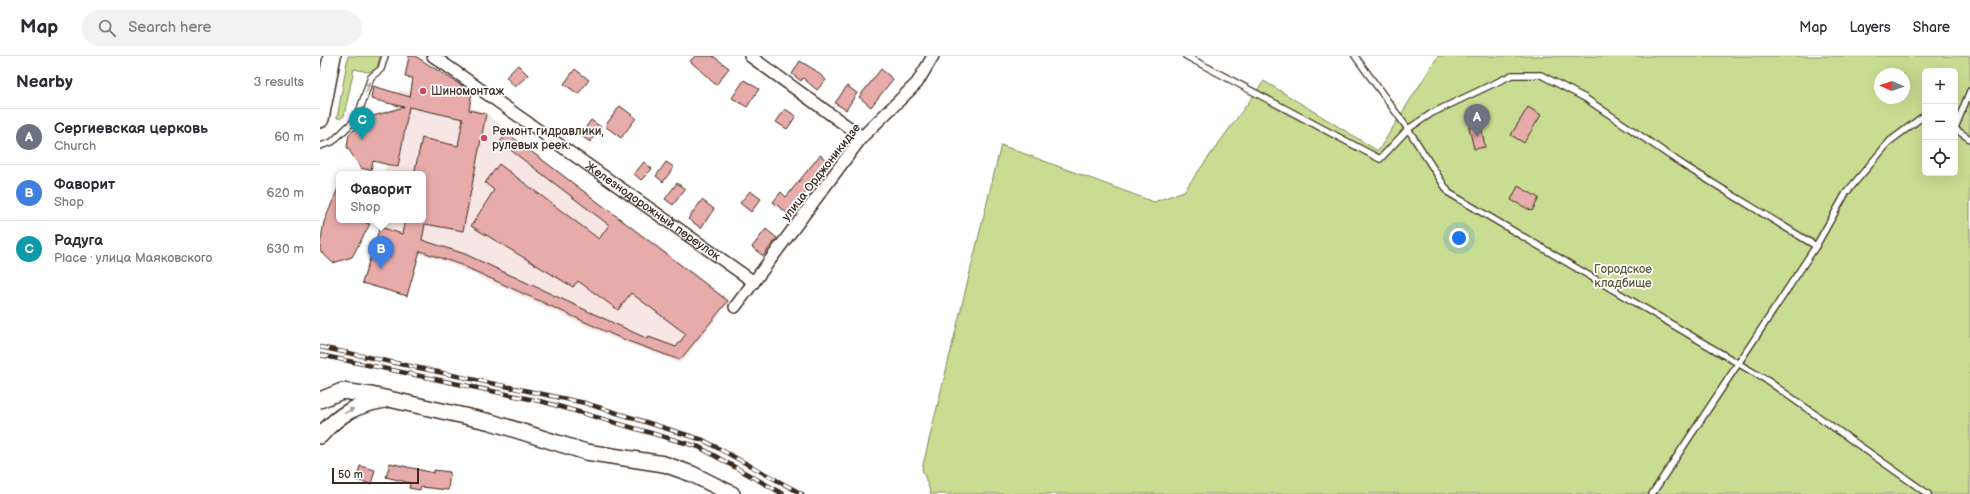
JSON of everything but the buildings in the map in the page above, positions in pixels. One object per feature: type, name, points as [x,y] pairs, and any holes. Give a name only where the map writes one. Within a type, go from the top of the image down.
[{"type":"main road","points":[[320,119],[332,56]]},
{"type":"street","name":"Железнодорожный переулок","points":[[433,56],[754,282]]},
{"type":"street","points":[[750,56],[862,137]]},
{"type":"street","name":"улица Орджоникидзе","points":[[735,308],[862,137],[917,83],[933,56]]},
{"type":"street","points":[[320,400],[342,392],[357,392],[491,422],[586,452],[664,464],[692,474],[732,494]]},
{"type":"street","points":[[320,436],[332,422],[349,410],[369,403],[388,399]]},
{"type":"lane","points":[[320,146],[332,142],[357,118],[372,77],[381,69],[385,56]]},
{"type":"lane","points":[[1186,56],[1380,159],[1408,129],[1432,113],[1512,75],[1541,74],[1586,98],[1685,166],[1816,246]]},
{"type":"lane","points":[[1355,56],[1408,129],[1449,193],[1768,381],[1928,494]]},
{"type":"lane","points":[[1958,121],[1970,91]]},
{"type":"lane","points":[[1652,494],[1816,246],[1846,193],[1890,142],[1922,117]]},
{"type":"lane","points":[[1958,130],[1970,139]]},
{"type":"shaded area","points":[[399,90],[467,105],[488,114],[505,131],[731,301],[680,364],[661,355],[619,341],[453,265],[377,239],[382,224],[381,223],[426,223],[426,171],[386,171]]},
{"type":"green space","points":[[348,56],[380,56],[377,69],[368,72],[354,69],[344,116],[337,118]]},
{"type":"green space","name":"Городское кладбище","points":[[1438,56],[1970,56],[1970,494],[931,494],[922,469],[1001,145],[1154,202],[1184,191],[1264,81],[1378,151]]},
{"type":"railway","points":[[320,347],[585,403],[703,440],[802,494]]},
{"type":"railway","points":[[320,355],[544,402],[699,447],[783,494]]},
{"type":"place","name":"Шиномонтаж","points":[[423,91]]},
{"type":"place","name":"Сергиевская церковь","points":[[1477,137]]},
{"type":"place","name":"Ремонт гидравлики, рулевых реек.","points":[[484,138]]},
{"type":"place","name":"Радуга","points":[[362,140]]},
{"type":"place","name":"Фаворит","points":[[381,269]]}]
